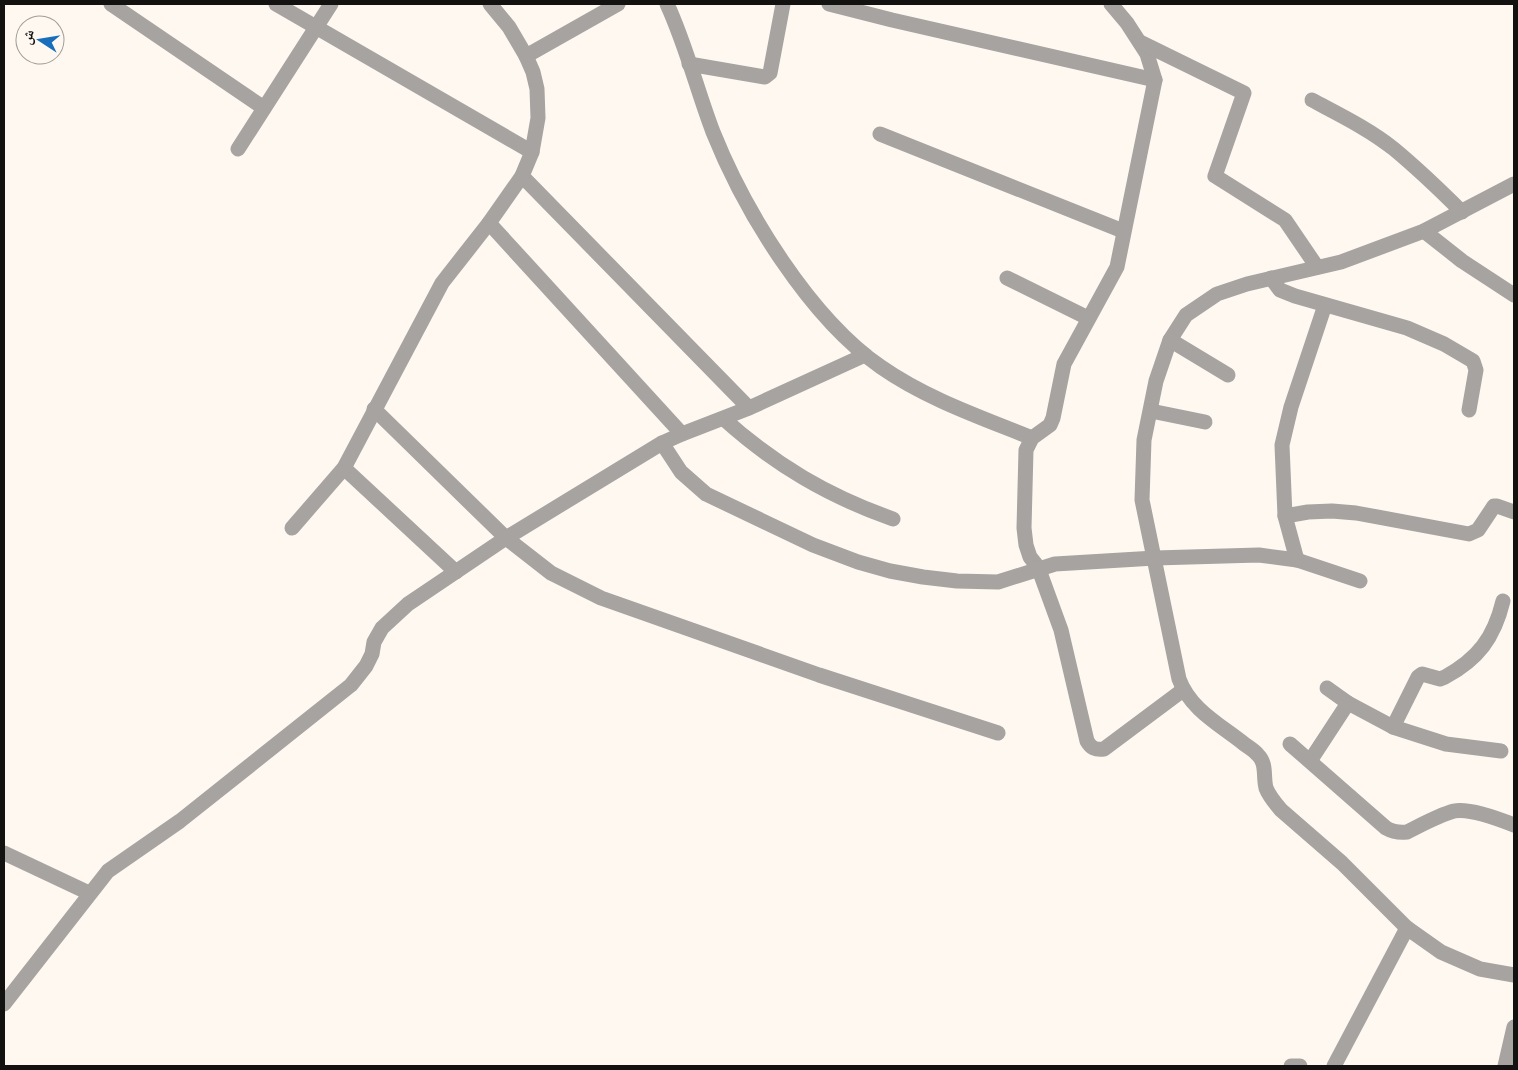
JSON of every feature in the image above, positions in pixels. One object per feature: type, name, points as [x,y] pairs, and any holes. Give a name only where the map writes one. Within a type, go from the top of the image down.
[{"type":"street","points":[[111,4],[264,108]]},
{"type":"street","points":[[276,4],[532,152]]},
{"type":"street","points":[[238,149],[331,4]]},
{"type":"street","points":[[292,528],[344,468],[442,283],[489,223],[522,176],[532,152],[538,118],[537,89],[533,72],[509,27],[490,4]]},
{"type":"street","points":[[526,56],[618,4]]},
{"type":"street","points":[[667,4],[713,132],[736,180],[761,227],[789,271],[826,318],[865,355],[909,384],[936,398],[1032,438]]},
{"type":"street","points":[[689,64],[765,77],[770,74],[783,4]]},
{"type":"street","points":[[829,4],[1156,80]]},
{"type":"street","points":[[1111,4],[1127,23],[1148,54],[1156,80],[1116,268],[1064,364],[1050,425],[1032,438],[1026,450],[1024,528],[1030,558],[1038,568],[1061,630],[1087,741],[1091,747],[1096,750],[1104,749],[1183,690]]},
{"type":"street","points":[[1139,42],[1244,93],[1215,176],[1285,220],[1317,268]]},
{"type":"street","points":[[1312,100],[1353,122],[1392,148],[1428,178],[1462,212]]},
{"type":"street","points":[[880,134],[1123,231]]},
{"type":"street","points":[[522,176],[749,408]]},
{"type":"street","points":[[1514,184],[1424,231],[1341,262],[1271,278],[1217,294],[1186,315],[1170,340],[1156,381],[1144,440],[1142,500],[1179,679],[1183,690],[1194,706],[1259,755],[1265,770],[1266,788],[1272,800],[1342,863],[1407,928],[1441,952],[1480,969],[1514,975]]},
{"type":"street","points":[[489,223],[682,434]]},
{"type":"street","points":[[1424,231],[1462,261],[1514,295]]},
{"type":"street","points":[[1007,278],[1088,318]]},
{"type":"street","points":[[1271,278],[1280,290],[1325,305],[1408,328],[1444,344],[1472,362],[1476,370],[1469,410]]},
{"type":"street","points":[[1296,560],[1285,516],[1282,445],[1291,408],[1325,305]]},
{"type":"street","points":[[1170,340],[1228,374]]},
{"type":"street","points":[[4,1004],[108,871],[180,821],[351,685],[366,666],[372,654],[374,642],[382,628],[408,604],[506,538],[662,443],[724,419],[865,355]]},
{"type":"street","points":[[374,409],[506,538],[551,573],[601,598],[819,675],[998,733]]},
{"type":"street","points":[[1151,411],[1205,422]]},
{"type":"street","points":[[724,419],[748,441],[803,479],[862,508],[893,519]]},
{"type":"street","points":[[662,443],[681,472],[706,494],[805,541],[858,562],[890,571],[957,581],[998,582],[1055,564],[1155,558],[1259,555],[1296,560],[1360,581]]},
{"type":"street","points":[[344,468],[456,572]]},
{"type":"street","points":[[1285,516],[1324,512],[1356,513],[1469,534],[1478,530],[1494,506],[1514,512]]},
{"type":"street","points":[[1393,727],[1418,676],[1422,674],[1440,679],[1475,656],[1488,640],[1498,622],[1503,601]]},
{"type":"street","points":[[1327,688],[1348,703],[1393,727],[1446,744],[1501,751]]},
{"type":"street","points":[[1310,761],[1348,703]]},
{"type":"street","points":[[1290,744],[1386,828],[1392,831],[1407,832],[1455,811],[1475,812],[1496,817],[1514,825]]},
{"type":"street","points":[[4,853],[89,893]]},
{"type":"street","points":[[1334,1066],[1407,928]]},
{"type":"street","points":[[1505,1066],[1514,1027]]},
{"type":"street","points":[[1290,1066],[1300,1066]]}]
